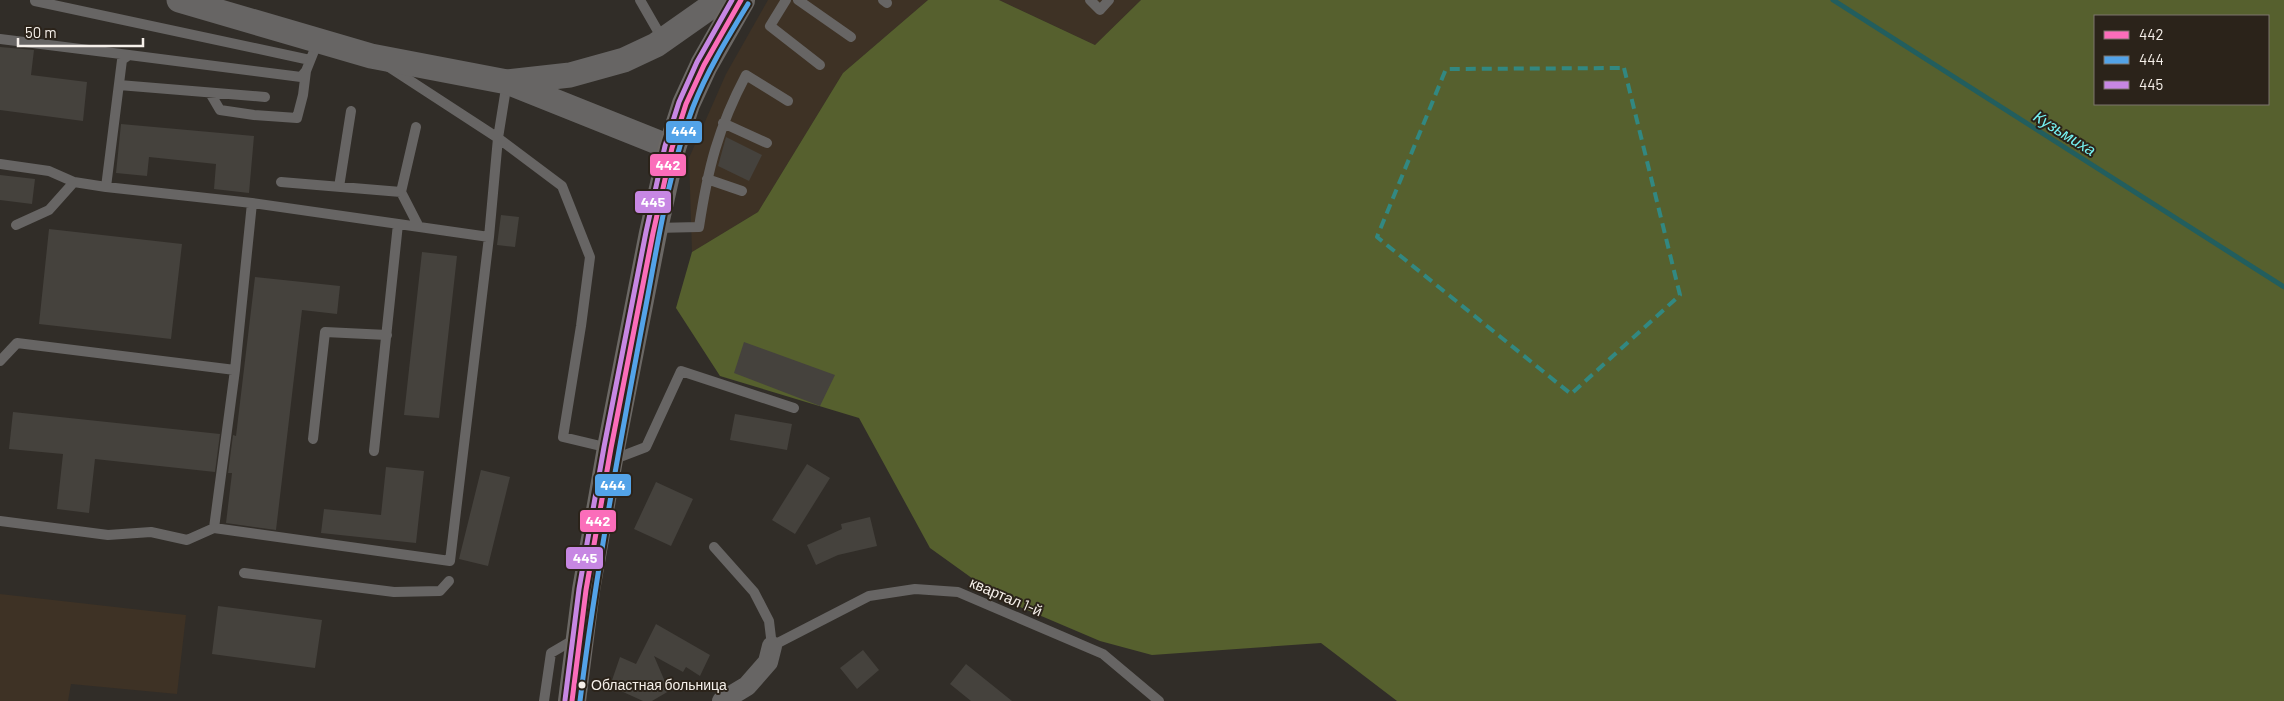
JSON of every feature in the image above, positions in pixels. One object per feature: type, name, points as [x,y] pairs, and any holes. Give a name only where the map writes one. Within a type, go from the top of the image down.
[{"type":"main road","points":[[572,701],[586,590],[610,455],[654,228],[672,148],[686,104],[704,65],[741,0]]},
{"type":"street","points":[[179,0],[314,51],[371,56],[507,82],[672,148]]},
{"type":"street","points":[[507,82],[570,75],[624,60],[664,40],[720,0]]},
{"type":"street","points":[[722,701],[747,686],[758,674],[768,662],[772,646]]},
{"type":"lane","points":[[640,0],[664,40]]},
{"type":"lane","points":[[786,0],[770,26],[820,65]]},
{"type":"lane","points":[[798,0],[850,37]]},
{"type":"lane","points":[[1090,0],[1100,10],[1109,0]]},
{"type":"lane","points":[[35,1],[314,51],[306,71],[304,95],[297,118],[254,116],[220,110],[210,93]]},
{"type":"lane","points":[[0,39],[301,77],[306,71]]},
{"type":"lane","points":[[106,187],[122,60],[129,55]]},
{"type":"lane","points":[[371,56],[498,138],[562,186],[590,257],[582,326],[563,437],[610,455],[646,447],[681,371],[794,408]]},
{"type":"lane","points":[[654,228],[699,226],[710,162],[728,109],[746,75],[788,101]]},
{"type":"lane","points":[[0,521],[108,535],[151,532],[187,540],[214,528],[450,560],[489,237],[498,138],[507,82]]},
{"type":"lane","points":[[119,85],[265,97]]},
{"type":"lane","points":[[338,187],[351,111]]},
{"type":"lane","points":[[723,123],[767,143]]},
{"type":"lane","points":[[416,127],[401,192],[419,227]]},
{"type":"lane","points":[[0,164],[49,171],[74,182],[106,187],[252,203],[489,237]]},
{"type":"lane","points":[[707,179],[742,191]]},
{"type":"lane","points":[[16,225],[49,210],[74,182]]},
{"type":"lane","points":[[281,182],[401,192]]},
{"type":"lane","points":[[214,528],[235,370],[252,203]]},
{"type":"lane","points":[[374,451],[398,224]]},
{"type":"lane","points":[[313,439],[326,332],[387,335]]},
{"type":"lane","points":[[0,361],[17,343],[235,370]]},
{"type":"lane","points":[[714,547],[754,592],[769,621],[772,646]]},
{"type":"lane","points":[[244,573],[394,592],[440,591],[449,581]]},
{"type":"lane","name":"квартал 1-й","points":[[772,646],[869,596],[916,589],[958,592],[1103,654],[1159,701]]},
{"type":"lane","points":[[544,701],[551,653],[580,637]]},
{"type":"highlighted area","points":[[1624,68],[1680,295],[1571,394],[1377,237],[1446,69]]},
{"type":"shaded area","points":[[768,0],[928,0],[843,73],[758,212],[692,252],[689,158],[726,74]]},
{"type":"shaded area","points":[[999,0],[1141,0],[1095,45]]},
{"type":"shaded area","points":[[0,594],[186,615],[177,694],[71,684],[68,701],[0,701]]},
{"type":"green space","points":[[928,0],[999,0],[1095,45],[1141,0],[2284,0],[2284,701],[1397,701],[1321,643],[1152,655],[1100,641],[1001,599],[930,548],[859,418],[720,376],[676,308],[692,252],[758,212],[843,73]]},
{"type":"building","points":[[0,47],[34,50],[31,75],[87,82],[83,121],[0,110]]},
{"type":"building","points":[[121,124],[254,136],[249,193],[214,189],[216,164],[149,157],[147,176],[116,173]]},
{"type":"building","points":[[726,137],[762,155],[749,181],[718,166]]},
{"type":"building","points":[[0,175],[35,179],[32,204],[0,200]]},
{"type":"building","points":[[501,215],[519,217],[515,247],[497,245]]},
{"type":"building","points":[[49,229],[182,244],[171,339],[39,324]]},
{"type":"building","points":[[422,252],[457,256],[439,418],[404,415]]},
{"type":"building","points":[[255,277],[340,286],[337,314],[302,310],[276,530],[226,523],[232,473],[228,473],[233,435],[236,436]]},
{"type":"building","points":[[744,342],[835,375],[820,406],[734,373]]},
{"type":"building","points":[[13,412],[220,434],[215,472],[95,459],[89,513],[57,509],[63,454],[9,449]]},
{"type":"building","points":[[735,414],[792,424],[787,450],[730,440]]},
{"type":"building","points":[[807,464],[830,478],[795,534],[772,520]]},
{"type":"building","points":[[386,467],[424,471],[416,543],[321,533],[324,509],[381,515]]},
{"type":"building","points":[[481,470],[510,477],[488,566],[459,559]]},
{"type":"building","points":[[656,482],[693,499],[671,546],[634,529]]},
{"type":"building","points":[[870,517],[877,546],[838,555],[816,565],[807,545],[842,529],[841,524]]},
{"type":"building","points":[[218,606],[322,620],[315,668],[212,654]]},
{"type":"building","points":[[656,624],[710,655],[700,676],[686,667],[683,672],[654,656],[669,691],[652,701],[643,701],[610,686],[620,657],[636,664]]},
{"type":"building","points":[[863,650],[879,670],[857,689],[840,668]]},
{"type":"building","points":[[966,664],[1012,701],[971,701],[950,684]]},
{"type":"waterway","name":"Кузьмиха","points":[[1833,0],[2284,287]]},
{"type":"transit line","name":"445","points":[[565,700],[579,589],[604,447],[646,232],[665,146],[679,102],[697,62],[732,0]]},
{"type":"transit line","name":"442","points":[[572,701],[586,590],[611,448],[653,233],[672,148],[686,104],[704,65],[741,0]]},
{"type":"transit line","name":"444","points":[[580,701],[608,510],[669,186],[693,107],[718,54],[748,4]]},
{"type":"place","name":"Областная больница","points":[[582,685]]}]
